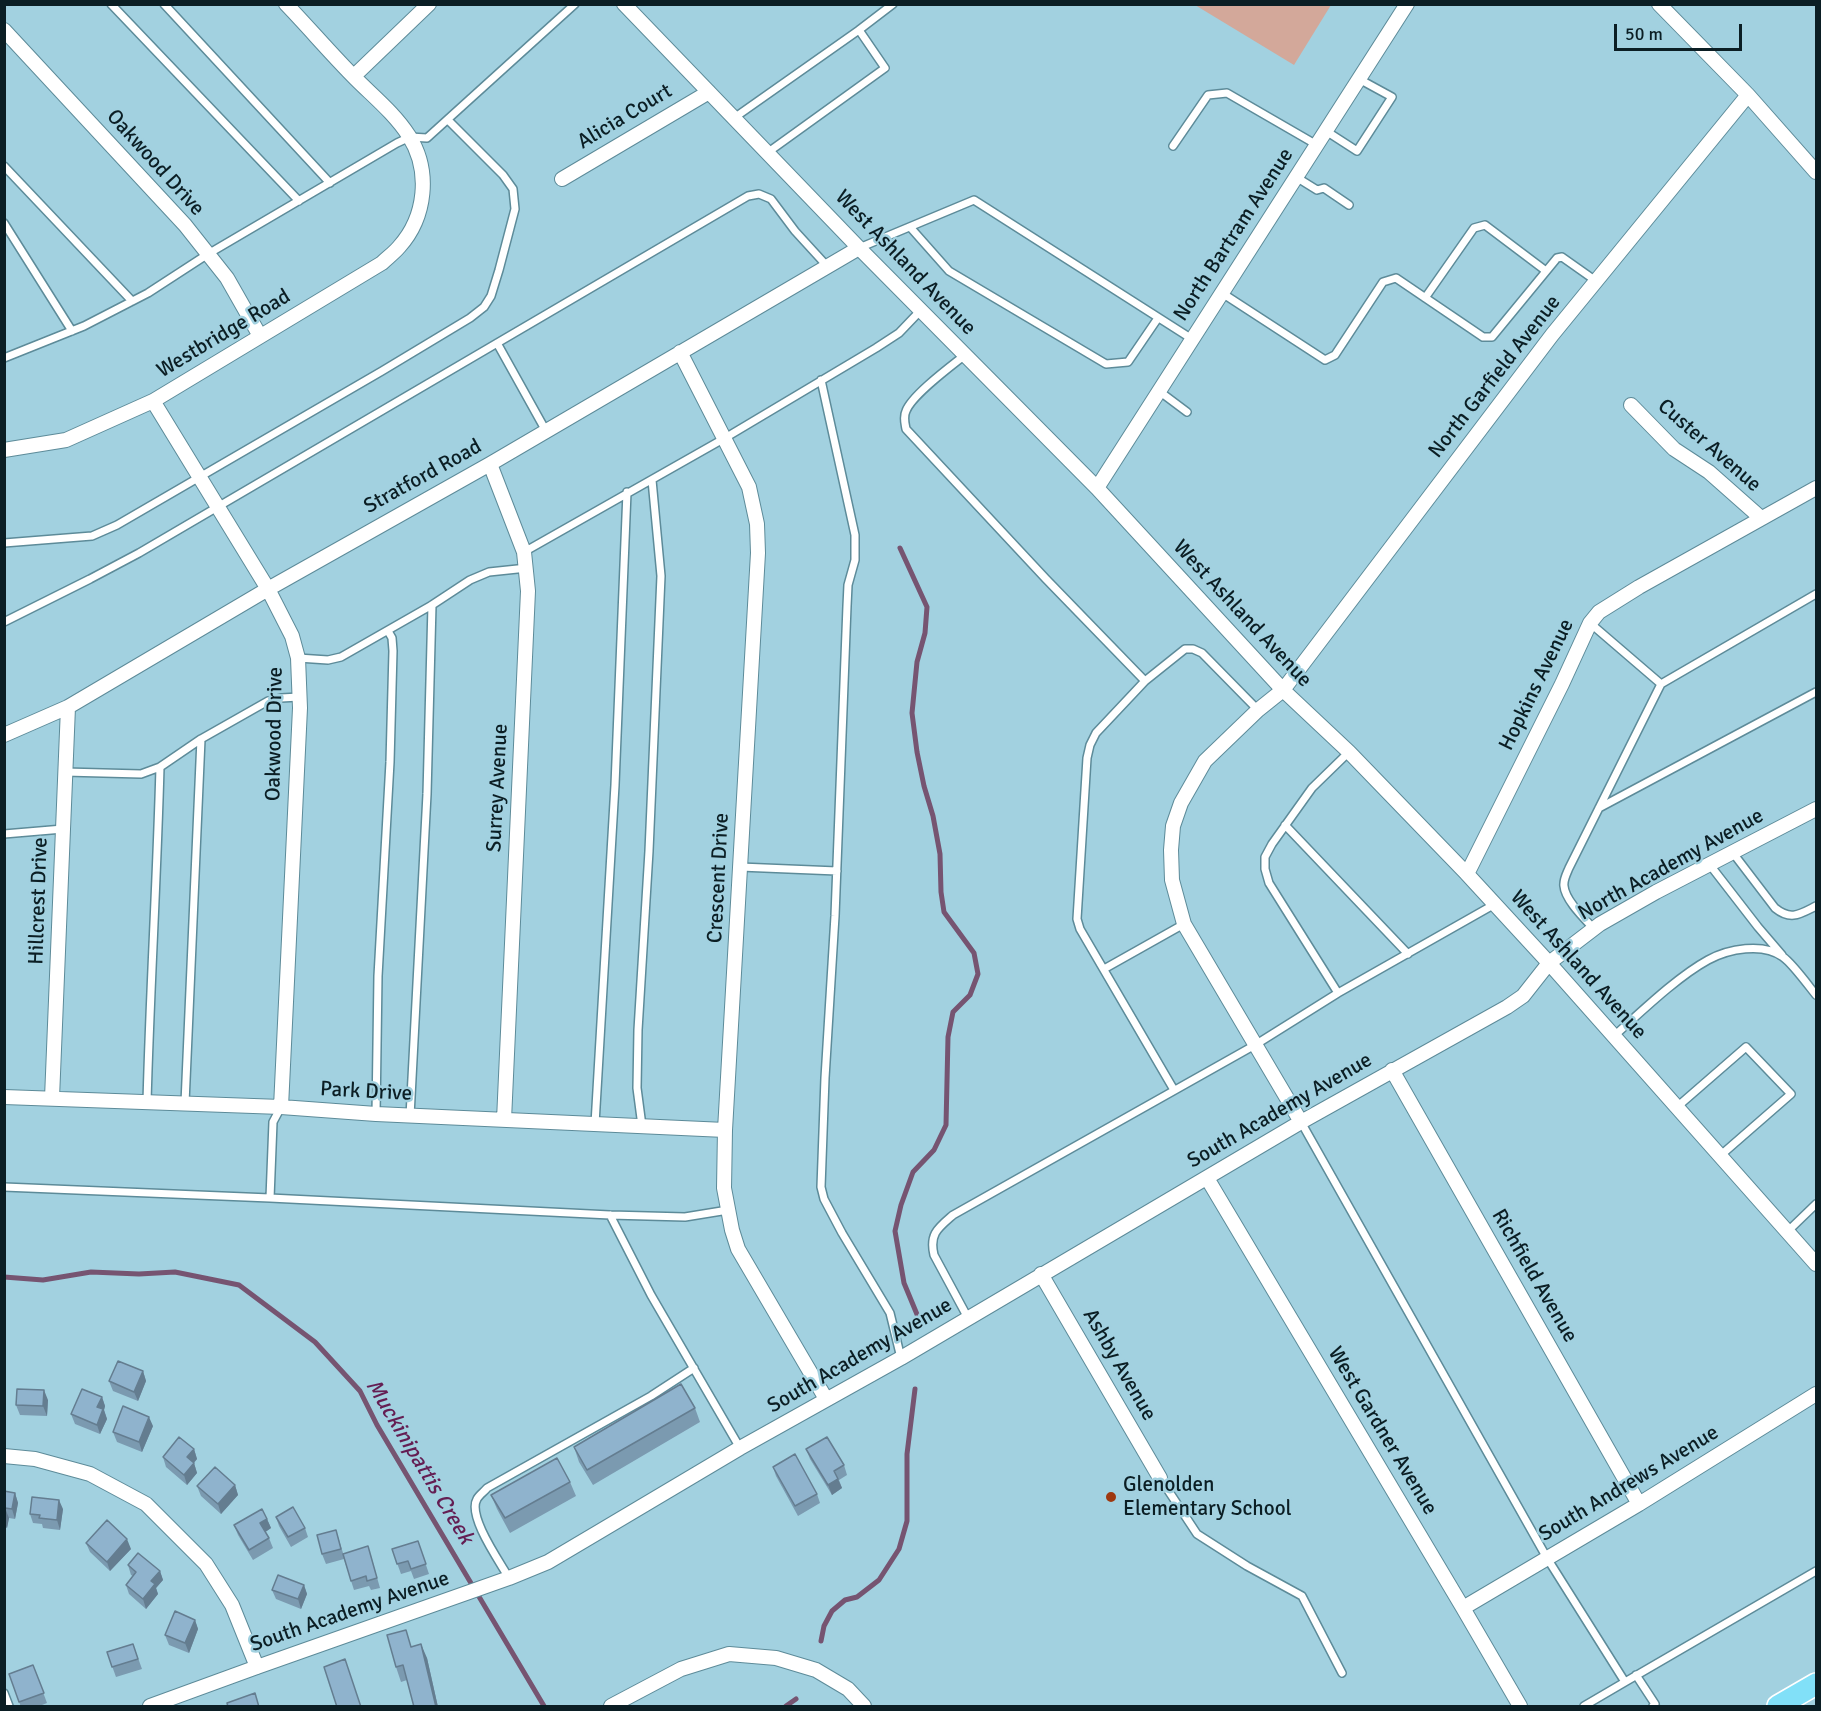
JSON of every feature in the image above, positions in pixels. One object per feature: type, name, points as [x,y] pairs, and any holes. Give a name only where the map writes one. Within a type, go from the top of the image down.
[{"type":"main road","points":[[1778,1707],[1816,1684]]},
{"type":"street","points":[[354,76],[429,4]]},
{"type":"street","name":"West Ashland Avenue","points":[[624,4],[859,248],[1097,488],[1283,690],[1349,752],[1467,874],[1721,1155],[1816,1264]]},
{"type":"street","name":"North Bartram Avenue","points":[[1097,488],[1407,4]]},
{"type":"street","points":[[1659,4],[1748,95],[1816,172]]},
{"type":"street","points":[[287,5],[397,119],[410,137]]},
{"type":"street","name":"Oakwood Drive","points":[[4,30],[185,225],[226,278],[260,336]]},
{"type":"street","name":"Alicia Court","points":[[562,179],[709,92]]},
{"type":"street","name":"North Garfield Avenue","points":[[1301,1122],[1184,924],[1172,880],[1171,850],[1173,826],[1181,803],[1205,762],[1258,710],[1283,690],[1545,345],[1748,95]]},
{"type":"street","name":"Westbridge Road","points":[[4,450],[66,440],[153,400],[382,263],[399,247],[411,230],[423,195],[423,170],[410,137]]},
{"type":"street","name":"Stratford Road","points":[[4,735],[68,706],[268,589],[490,464],[859,248]]},
{"type":"street","name":"Crescent Drive","points":[[680,352],[749,487],[757,524],[758,553],[725,1130],[724,1188],[738,1249],[826,1399]]},
{"type":"street","name":"Oakwood Drive","points":[[153,400],[268,589],[292,636],[298,658],[299,697],[281,1107]]},
{"type":"street","name":"Custer Avenue","points":[[1631,405],[1674,449],[1709,472],[1761,518]]},
{"type":"street","name":"Surrey Avenue","points":[[490,464],[524,552],[528,591],[504,1120]]},
{"type":"street","name":"Hopkins Avenue","points":[[1467,874],[1590,623],[1599,612],[1624,595],[1816,488]]},
{"type":"street","name":"Hillcrest Drive","points":[[52,1098],[68,706]]},
{"type":"street","name":"North Academy Avenue","points":[[1549,963],[1593,929],[1656,892],[1816,809]]},
{"type":"street","name":"South Academy Avenue","points":[[150,1707],[548,1562],[740,1448],[901,1358],[1301,1122],[1523,996],[1549,963]]},
{"type":"street","name":"Richfield Avenue","points":[[1392,1070],[1639,1504]]},
{"type":"street","name":"Park Drive","points":[[4,1097],[281,1107],[410,1116],[725,1130]]},
{"type":"street","name":"West Gardner Avenue","points":[[1207,1178],[1520,1707]]},
{"type":"street","name":"Ashby Avenue","points":[[1041,1274],[1160,1478]]},
{"type":"street","name":"South Andrews Avenue","points":[[1463,1608],[1639,1504],[1816,1394]]},
{"type":"street","points":[[4,1456],[35,1459],[90,1474],[146,1504],[206,1564],[232,1605],[257,1667]]},
{"type":"street","points":[[611,1707],[681,1669],[729,1654],[776,1658],[816,1670],[848,1689],[864,1707]]},
{"type":"lane","points":[[111,4],[299,201]]},
{"type":"lane","points":[[164,4],[330,183]]},
{"type":"lane","points":[[4,358],[72,331],[148,293],[208,254],[397,143],[410,137],[427,138],[575,4]]},
{"type":"lane","points":[[734,118],[893,4]]},
{"type":"lane","points":[[767,153],[885,68],[859,30]]},
{"type":"lane","points":[[1326,131],[1357,151],[1392,97],[1359,79]]},
{"type":"lane","points":[[1173,146],[1208,94],[1227,93],[1317,145]]},
{"type":"lane","points":[[4,543],[92,536],[117,525],[402,359],[484,307],[499,270],[515,209],[513,189],[448,120]]},
{"type":"lane","points":[[4,166],[132,301]]},
{"type":"lane","points":[[1296,177],[1317,190],[1324,188],[1349,205]]},
{"type":"lane","points":[[4,622],[90,579],[217,507],[748,196],[759,194],[771,199],[795,231],[827,266]]},
{"type":"lane","points":[[859,248],[974,200],[1192,339]]},
{"type":"lane","points":[[4,223],[72,331]]},
{"type":"lane","points":[[1425,298],[1474,228],[1485,225],[1546,271]]},
{"type":"lane","points":[[910,227],[949,271],[1106,364],[1128,362],[1158,318]]},
{"type":"lane","points":[[1222,293],[1325,360],[1335,355],[1383,282],[1396,278],[1483,337],[1492,337],[1557,258],[1562,257],[1596,281]]},
{"type":"lane","points":[[524,552],[725,438],[899,333],[921,310]]},
{"type":"lane","points":[[497,343],[546,431]]},
{"type":"lane","points":[[964,355],[913,399],[906,409],[904,418],[906,429],[1145,681]]},
{"type":"lane","points":[[821,380],[856,548],[848,585],[837,871],[821,1187],[824,1199],[842,1233],[890,1313],[901,1358]]},
{"type":"lane","points":[[1159,391],[1187,412]]},
{"type":"lane","points":[[642,1126],[637,1088],[638,1042],[661,576],[652,480]]},
{"type":"lane","points":[[595,1124],[615,785],[627,492]]},
{"type":"lane","points":[[298,658],[328,660],[341,657],[432,605],[470,580],[489,572],[527,568]]},
{"type":"lane","points":[[1593,929],[1572,903],[1565,892],[1563,883],[1661,684],[1816,594]]},
{"type":"lane","points":[[410,1116],[426,805],[432,605]]},
{"type":"lane","points":[[1590,623],[1661,684]]},
{"type":"lane","points":[[376,1114],[378,976],[393,651],[392,638],[388,631]]},
{"type":"lane","points":[[1174,1090],[1080,929],[1077,919],[1087,758],[1096,733],[1145,681],[1185,649],[1193,649],[1202,653],[1258,710]]},
{"type":"lane","points":[[1599,808],[1816,692]]},
{"type":"lane","points":[[65,772],[141,774],[160,767],[201,739],[268,701],[299,697]]},
{"type":"lane","points":[[185,1103],[201,739]]},
{"type":"lane","points":[[1338,993],[1269,883],[1264,857],[1312,788],[1349,752]]},
{"type":"lane","points":[[147,1102],[149,1022],[158,872],[160,767]]},
{"type":"lane","points":[[1286,825],[1408,954]]},
{"type":"lane","points":[[4,834],[63,829]]},
{"type":"lane","points":[[1733,853],[1775,908],[1783,914],[1796,916],[1816,906]]},
{"type":"lane","points":[[1710,865],[1758,927],[1816,995]]},
{"type":"lane","points":[[740,867],[837,871]]},
{"type":"lane","points":[[968,1318],[934,1255],[932,1246],[934,1235],[941,1225],[953,1215],[1255,1045],[1338,993],[1495,904]]},
{"type":"lane","points":[[1104,969],[1184,924]]},
{"type":"lane","points":[[1614,1036],[1685,975],[1709,959],[1751,948],[1765,949],[1783,957]]},
{"type":"lane","points":[[1677,1107],[1746,1047],[1791,1094],[1721,1155]]},
{"type":"lane","points":[[270,1198],[273,1122],[281,1107]]},
{"type":"lane","points":[[1301,1122],[1547,1558],[1625,1682]]},
{"type":"lane","points":[[4,1187],[610,1215],[685,1217],[728,1210]]},
{"type":"lane","points":[[1788,1231],[1816,1204]]},
{"type":"lane","points":[[610,1215],[651,1295],[740,1448]]},
{"type":"lane","points":[[509,1578],[479,1524],[475,1511],[477,1499],[488,1488],[651,1396],[693,1368]]},
{"type":"lane","points":[[1160,1478],[1197,1534],[1247,1566],[1302,1596],[1342,1673]]},
{"type":"lane","points":[[1584,1707],[1816,1571]]},
{"type":"lane","points":[[1636,1675],[1655,1704],[1653,1707]]},
{"type":"lane","points":[[4,1693],[9,1707]]},
{"type":"shaded area","points":[[1195,5],[1331,5],[1294,65]]},
{"type":"building","points":[[118,1361],[143,1371],[134,1392],[109,1381]]},
{"type":"building","points":[[681,1384],[695,1408],[587,1470],[574,1447]]},
{"type":"building","points":[[17,1389],[44,1390],[43,1406],[16,1405]]},
{"type":"building","points":[[82,1389],[102,1397],[97,1407],[103,1409],[97,1425],[71,1414]]},
{"type":"building","points":[[123,1406],[149,1417],[139,1442],[113,1432]]},
{"type":"building","points":[[179,1437],[194,1449],[187,1457],[194,1463],[184,1475],[163,1457]]},
{"type":"building","points":[[827,1437],[844,1465],[834,1471],[838,1479],[828,1485],[806,1449]]},
{"type":"building","points":[[795,1454],[817,1494],[795,1506],[773,1467]]},
{"type":"building","points":[[557,1458],[570,1482],[505,1518],[491,1495]]},
{"type":"building","points":[[215,1467],[235,1485],[218,1504],[197,1486]]},
{"type":"building","points":[[4,1491],[15,1493],[12,1509],[5,1508],[4,1512]]},
{"type":"building","points":[[32,1497],[59,1500],[57,1520],[39,1518],[40,1515],[30,1514]]},
{"type":"building","points":[[293,1507],[305,1528],[288,1537],[276,1517]]},
{"type":"building","points":[[262,1509],[267,1519],[260,1523],[269,1538],[249,1550],[234,1525]]},
{"type":"building","points":[[107,1520],[127,1539],[107,1562],[86,1543]]},
{"type":"building","points":[[336,1530],[341,1549],[322,1554],[317,1535]]},
{"type":"building","points":[[418,1541],[426,1564],[411,1569],[408,1561],[397,1564],[392,1549]]},
{"type":"building","points":[[368,1546],[377,1578],[367,1581],[366,1576],[351,1581],[343,1554]]},
{"type":"building","points":[[138,1553],[160,1571],[151,1581],[155,1584],[143,1599],[126,1585],[136,1572],[128,1565]]},
{"type":"building","points":[[278,1575],[304,1585],[298,1599],[272,1590]]},
{"type":"building","points":[[175,1611],[195,1620],[185,1643],[165,1635]]},
{"type":"building","points":[[406,1630],[411,1647],[421,1644],[436,1707],[414,1707],[403,1665],[396,1667],[387,1635]]},
{"type":"building","points":[[133,1644],[138,1659],[112,1667],[107,1652]]},
{"type":"building","points":[[345,1659],[361,1707],[337,1707],[324,1667]]},
{"type":"building","points":[[33,1665],[44,1693],[19,1702],[9,1674]]},
{"type":"building","points":[[255,1693],[259,1707],[228,1707],[227,1703]]},
{"type":"waterway","points":[[900,548],[927,607],[925,633],[917,662],[912,713],[917,752],[940,854],[944,912],[974,953],[978,974],[970,995],[953,1012],[948,1037],[946,1125],[934,1150],[913,1172],[901,1205],[895,1231],[904,1283],[921,1324]]},
{"type":"waterway","name":"Muckinipattis Creek","points":[[4,1277],[43,1280],[91,1272],[139,1274],[175,1272],[239,1285],[315,1342],[360,1391],[377,1425],[544,1706]]},
{"type":"waterway","points":[[821,1641],[824,1626],[832,1611],[845,1600],[857,1597],[879,1580],[899,1549],[907,1521],[907,1454],[915,1389]]},
{"type":"waterway","points":[[786,1706],[796,1699]]},
{"type":"place","name":"Glenolden Elementary School","points":[[1111,1497]]}]
